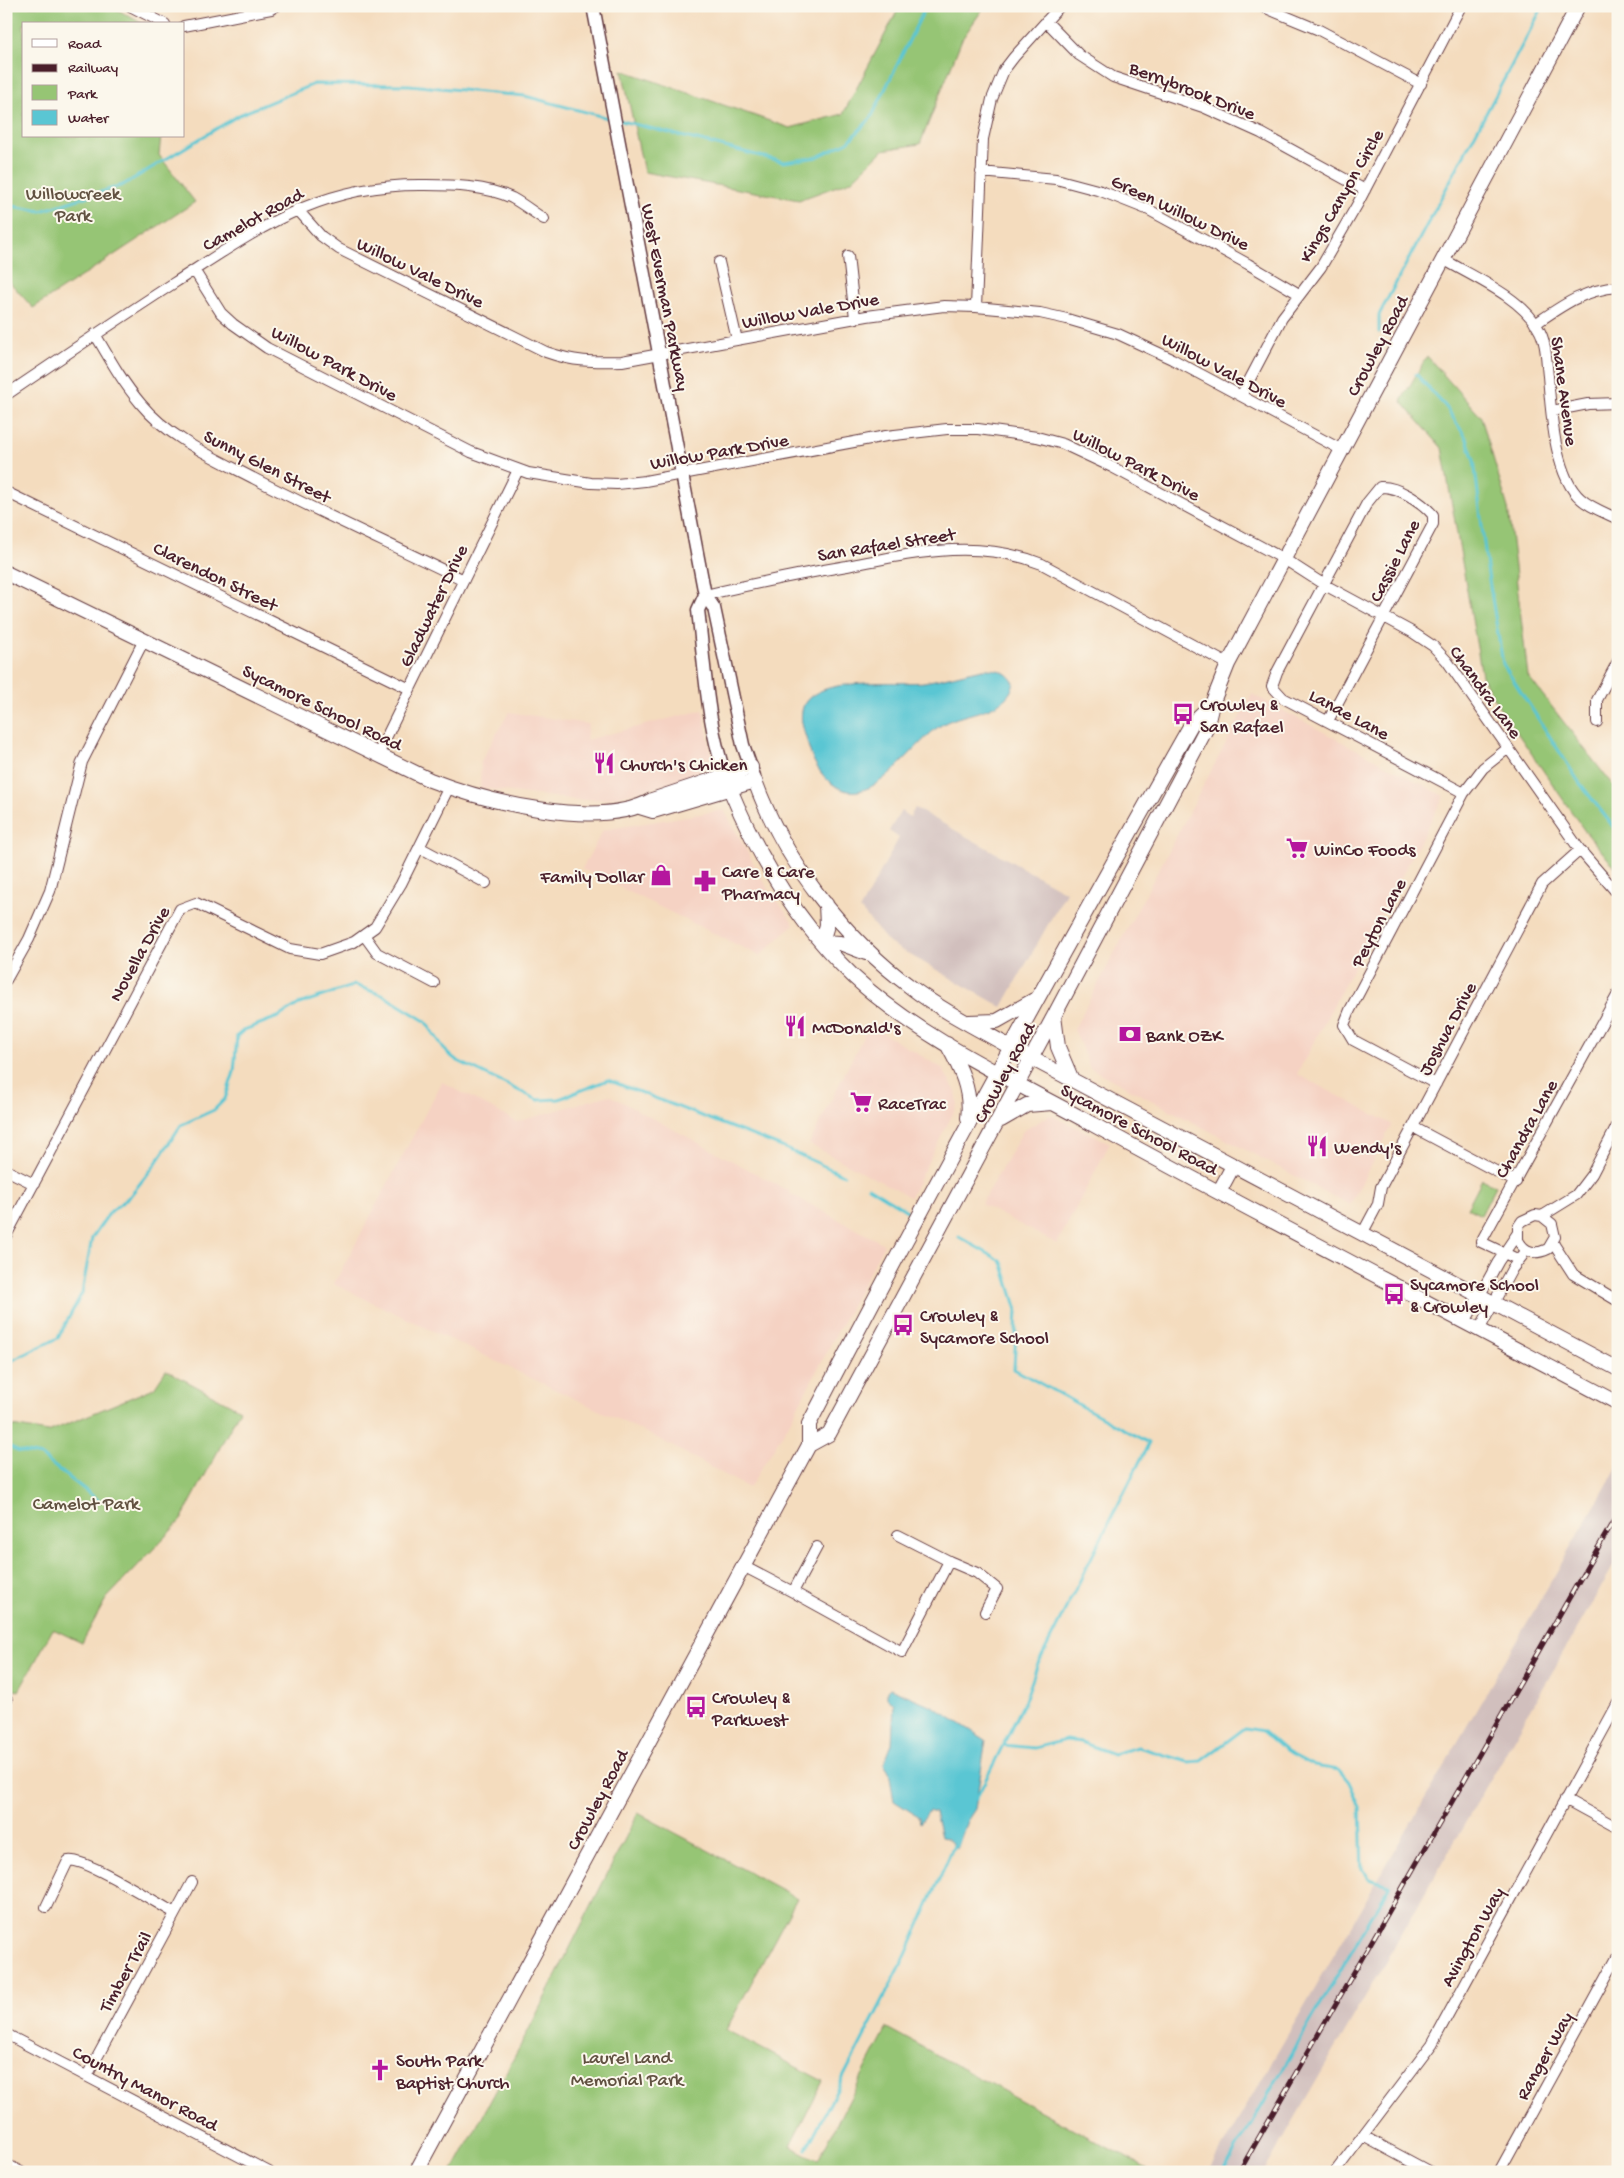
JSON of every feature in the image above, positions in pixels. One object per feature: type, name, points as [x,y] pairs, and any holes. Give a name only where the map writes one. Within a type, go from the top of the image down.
[{"type":"main road","name":"Crowley Road","points":[[808,1445],[829,1434],[998,1122],[1206,729],[1212,704],[1228,664],[1578,6]]},
{"type":"main road","name":"Sycamore School Road","points":[[6,572],[449,787],[509,803],[571,813],[596,813],[640,807],[652,800],[725,776],[753,774]]},
{"type":"main road","name":"Crowley Road","points":[[416,2172],[808,1445],[809,1424],[996,1071],[1192,723],[1212,704]]},
{"type":"main road","points":[[1143,848],[1142,838],[1144,830],[1174,770],[1178,748]]},
{"type":"main road","name":"Sycamore School Road","points":[[640,807],[653,811],[730,789],[753,774]]},
{"type":"main road","name":"Sycamore School Road","points":[[753,774],[763,801],[786,845],[826,903],[848,931],[876,959],[912,989],[963,1021],[1010,1047],[1618,1369]]},
{"type":"main road","name":"Sycamore School Road","points":[[730,789],[763,859],[776,881],[822,942],[853,976],[878,998],[947,1044],[1054,1103],[1618,1403]]},
{"type":"main road","points":[[826,903],[828,925],[822,942],[840,943],[876,959]]},
{"type":"main road","points":[[963,1021],[997,1021],[1035,1000]]},
{"type":"main road","points":[[1054,1016],[1058,1047],[1072,1080]]},
{"type":"main road","points":[[947,1044],[959,1065],[968,1089],[970,1108],[967,1125]]},
{"type":"main road","points":[[998,1122],[1018,1108],[1029,1104],[1054,1103]]},
{"type":"main road","points":[[1219,1192],[1233,1166]]},
{"type":"street","points":[[130,6],[161,22]]},
{"type":"street","points":[[185,26],[271,9],[276,6]]},
{"type":"street","name":"West Everman Parkway","points":[[593,6],[705,595],[714,608],[743,745],[753,774]]},
{"type":"street","points":[[976,307],[983,139],[992,99],[1009,64],[1060,6]]},
{"type":"street","points":[[1261,6],[1319,30],[1421,84]]},
{"type":"street","name":"Kings Canyon Circle","points":[[1241,396],[1282,318],[1321,267],[1365,190],[1461,6]]},
{"type":"street","name":"Berrybrook Drive","points":[[1046,21],[1079,55],[1113,77],[1203,107],[1262,133],[1365,190]]},
{"type":"street","name":"Green Willow Drive","points":[[981,172],[1056,179],[1101,191],[1149,210],[1299,294]]},
{"type":"street","name":"Camelot Road","points":[[6,395],[95,334],[270,223],[297,209],[341,193],[366,188],[414,184],[448,185],[494,191],[513,199],[544,219]]},
{"type":"street","name":"Willow Vale Drive","points":[[297,209],[321,236],[339,250],[546,352],[583,362],[622,361],[855,318],[944,306],[1040,313],[1118,334],[1172,359],[1342,450]]},
{"type":"street","points":[[848,256],[855,318]]},
{"type":"street","name":"Shane Avenue","points":[[1444,259],[1491,286],[1513,302],[1535,324],[1546,350],[1558,458],[1569,484],[1581,499],[1618,519]]},
{"type":"street","points":[[719,262],[737,340]]},
{"type":"street","name":"Willow Park Drive","points":[[194,270],[221,313],[268,348],[463,447],[518,470],[591,483],[617,484],[682,475],[886,436],[947,429],[1004,432],[1062,444],[1112,467],[1284,559]]},
{"type":"street","points":[[1535,324],[1569,302],[1598,289],[1618,287]]},
{"type":"street","name":"Sunny Glen Street","points":[[95,334],[112,364],[141,404],[178,436],[202,452],[281,492],[464,580]]},
{"type":"street","points":[[1552,411],[1588,404],[1618,403]]},
{"type":"street","name":"Gladwater Drive","points":[[378,754],[518,470]]},
{"type":"street","name":"Cassie Lane","points":[[1323,584],[1376,490],[1386,486],[1428,509],[1433,515],[1433,524],[1328,721]]},
{"type":"street","name":"Clarendon Street","points":[[6,492],[410,689]]},
{"type":"street","name":"San Rafael Street","points":[[705,595],[765,581],[915,553],[967,548],[988,550],[1023,557],[1058,572],[1228,664]]},
{"type":"street","name":"Chandra Lane","points":[[1284,559],[1323,584],[1384,616],[1433,646],[1580,850],[1618,894]]},
{"type":"street","name":"Lanae Lane","points":[[1323,584],[1277,672],[1272,686],[1283,698],[1464,793]]},
{"type":"street","name":"West Everman Parkway","points":[[705,595],[698,610],[710,714],[730,789]]},
{"type":"street","points":[[6,980],[29,939],[50,891],[82,762],[144,640]]},
{"type":"street","points":[[1597,722],[1597,700],[1618,661]]},
{"type":"street","name":"Peyton Lane","points":[[1436,1084],[1353,1040],[1344,1025],[1350,1010],[1464,793],[1484,768],[1507,749]]},
{"type":"street","name":"Novella Drive","points":[[6,1236],[180,908],[196,903],[290,949],[320,954],[354,942],[375,927],[401,884],[449,787]]},
{"type":"street","points":[[419,848],[486,883]]},
{"type":"street","name":"Joshua Drive","points":[[1362,1234],[1378,1204],[1381,1187],[1542,884],[1580,850]]},
{"type":"street","points":[[364,935],[378,953],[434,983]]},
{"type":"street","name":"Chandra Lane","points":[[1519,1260],[1481,1242],[1516,1182],[1618,994]]},
{"type":"street","points":[[1542,1216],[1576,1195],[1592,1174],[1618,1124]]},
{"type":"street","points":[[1413,1127],[1516,1182]]},
{"type":"street","points":[[6,1170],[34,1184]]},
{"type":"street","points":[[1465,1322],[1498,1262],[1517,1234],[1522,1221],[1535,1215],[1542,1216],[1552,1224],[1554,1230],[1552,1243],[1541,1252],[1526,1250],[1518,1240],[1517,1234]]},
{"type":"street","points":[[1552,1243],[1573,1274],[1618,1300]]},
{"type":"street","points":[[1479,1330],[1493,1303],[1526,1250]]},
{"type":"street","points":[[898,1535],[977,1573],[996,1589],[985,1612]]},
{"type":"street","points":[[793,1592],[817,1547]]},
{"type":"street","points":[[743,1566],[902,1652],[949,1561]]},
{"type":"street","name":"Avington Way","points":[[1335,2172],[1432,2044],[1618,1703]]},
{"type":"street","points":[[1565,1799],[1618,1828]]},
{"type":"street","points":[[46,1906],[68,1861],[72,1860],[83,1862],[175,1913]]},
{"type":"street","name":"Timber Trail","points":[[87,2076],[192,1882]]},
{"type":"street","name":"Ranger Way","points":[[1499,2172],[1618,1954]]},
{"type":"street","name":"Country Manor Road","points":[[6,2034],[269,2172]]},
{"type":"street","points":[[1363,2136],[1430,2172]]},
{"type":"street","points":[[6,2164],[21,2172]]},
{"type":"shaded area","points":[[1252,694],[1444,796],[1297,1074],[1392,1124],[1350,1205],[1090,1068],[1074,1029]]},
{"type":"shaded area","points":[[703,710],[713,764],[683,781],[607,799],[577,800],[480,788],[481,761],[509,712],[588,724],[586,740]]},
{"type":"shaded area","points":[[915,808],[1066,892],[1002,1007],[889,943],[860,909],[899,838],[889,831],[901,811],[910,817]]},
{"type":"shaded area","points":[[724,810],[764,882],[794,924],[760,956],[582,869],[603,830]]},
{"type":"shaded area","points":[[869,1025],[942,1068],[956,1092],[958,1104],[910,1197],[809,1144]]},
{"type":"shaded area","points":[[442,1082],[517,1122],[609,1095],[884,1244],[788,1425],[749,1488],[657,1438],[334,1284]]},
{"type":"shaded area","points":[[1050,1115],[1110,1143],[1057,1244],[981,1204],[1023,1131]]},
{"type":"shaded area","points":[[1618,1466],[1618,1558],[1264,2172],[1208,2172]]},
{"type":"green space","name":"Willowcreek Park","points":[[6,6],[111,6],[139,22],[22,22],[22,138],[161,138],[159,155],[195,202],[33,308],[6,278]]},
{"type":"green space","points":[[900,6],[985,6],[962,39],[920,144],[883,150],[851,181],[799,200],[644,172],[622,70],[790,128],[843,114]]},
{"type":"green space","points":[[1427,356],[1481,417],[1508,508],[1528,676],[1618,792],[1618,871],[1584,830],[1494,699],[1482,676],[1442,448],[1401,401]]},
{"type":"green space","points":[[1482,1179],[1496,1186],[1481,1215],[1467,1208]]},
{"type":"green space","name":"Camelot Park","points":[[166,1370],[240,1410],[181,1520],[106,1599],[82,1643],[53,1629],[19,1691],[6,1687],[6,1425],[48,1432],[154,1388]]},
{"type":"green space","name":"Laurel Land Memorial Park","points":[[638,1813],[797,1898],[726,2030],[823,2081],[790,2146],[818,2160],[887,2028],[1153,2172],[452,2172],[523,2041]]},
{"type":"water","points":[[983,669],[993,669],[1008,675],[1014,683],[1010,693],[995,706],[943,724],[880,781],[866,789],[851,791],[831,783],[817,767],[803,726],[802,711],[808,699],[820,691],[836,686],[855,684],[924,682]]},
{"type":"water","points":[[890,1688],[932,1706],[986,1740],[975,1809],[967,1821],[957,1849],[947,1838],[941,1837],[935,1813],[929,1811],[920,1823],[919,1817],[894,1801],[889,1772],[884,1764],[892,1744],[894,1704],[887,1698],[887,1691]]},
{"type":"waterway","points":[[618,120],[784,162],[817,157],[848,142],[871,118],[926,6]]},
{"type":"waterway","points":[[1379,332],[1379,315],[1543,6]]},
{"type":"waterway","points":[[6,205],[41,211],[123,185],[239,115],[314,84],[409,85],[525,96],[612,119]]},
{"type":"waterway","points":[[1416,374],[1446,407],[1467,439],[1474,460],[1487,568],[1503,664],[1579,782],[1618,833]]},
{"type":"waterway","points":[[6,1368],[13,1360],[58,1338],[82,1293],[92,1238],[110,1212],[130,1196],[154,1166],[181,1125],[214,1110],[225,1099],[234,1072],[237,1036],[244,1030],[278,1017],[299,1004],[355,985],[384,996],[425,1021],[448,1054],[458,1061],[538,1100],[559,1099],[608,1080],[782,1147],[844,1175]]},
{"type":"waterway","points":[[868,1187],[907,1211]]},
{"type":"waterway","points":[[959,1237],[1001,1261],[1003,1265],[1017,1310],[1014,1369],[1149,1443],[1038,1664],[1024,1703],[976,1799]]},
{"type":"waterway","points":[[6,1444],[17,1451],[41,1456],[98,1500]]},
{"type":"waterway","points":[[1003,1745],[1034,1748],[1066,1740],[1081,1742],[1113,1754],[1138,1747],[1188,1762],[1201,1761],[1245,1728],[1263,1731],[1287,1752],[1314,1766],[1339,1770],[1349,1782],[1360,1806],[1362,1870],[1369,1879],[1390,1885],[1223,2172]]},
{"type":"waterway","points":[[807,2148],[905,1957],[955,1843]]},
{"type":"railway","points":[[1239,2172],[1618,1513]]},
{"type":"place","name":"Crowley & San Rafael","points":[[1183,714]]},
{"type":"place","name":"Church's Chicken","points":[[604,763]]},
{"type":"place","name":"WinCo Foods","points":[[1297,848]]},
{"type":"place","name":"Family Dollar","points":[[661,875]]},
{"type":"place","name":"Care & Care Pharmacy","points":[[705,881]]},
{"type":"place","name":"McDonald's","points":[[795,1026]]},
{"type":"place","name":"Bank OZK","points":[[1130,1034]]},
{"type":"place","name":"RaceTrac","points":[[861,1102]]},
{"type":"place","name":"Wendy's","points":[[1317,1146]]},
{"type":"place","name":"Sycamore School & Crowley","points":[[1394,1294]]},
{"type":"place","name":"Crowley & Sycamore School","points":[[903,1325]]},
{"type":"place","name":"Crowley & Parkwest","points":[[696,1707]]},
{"type":"place","name":"South Park Baptist Church","points":[[380,2070]]}]
